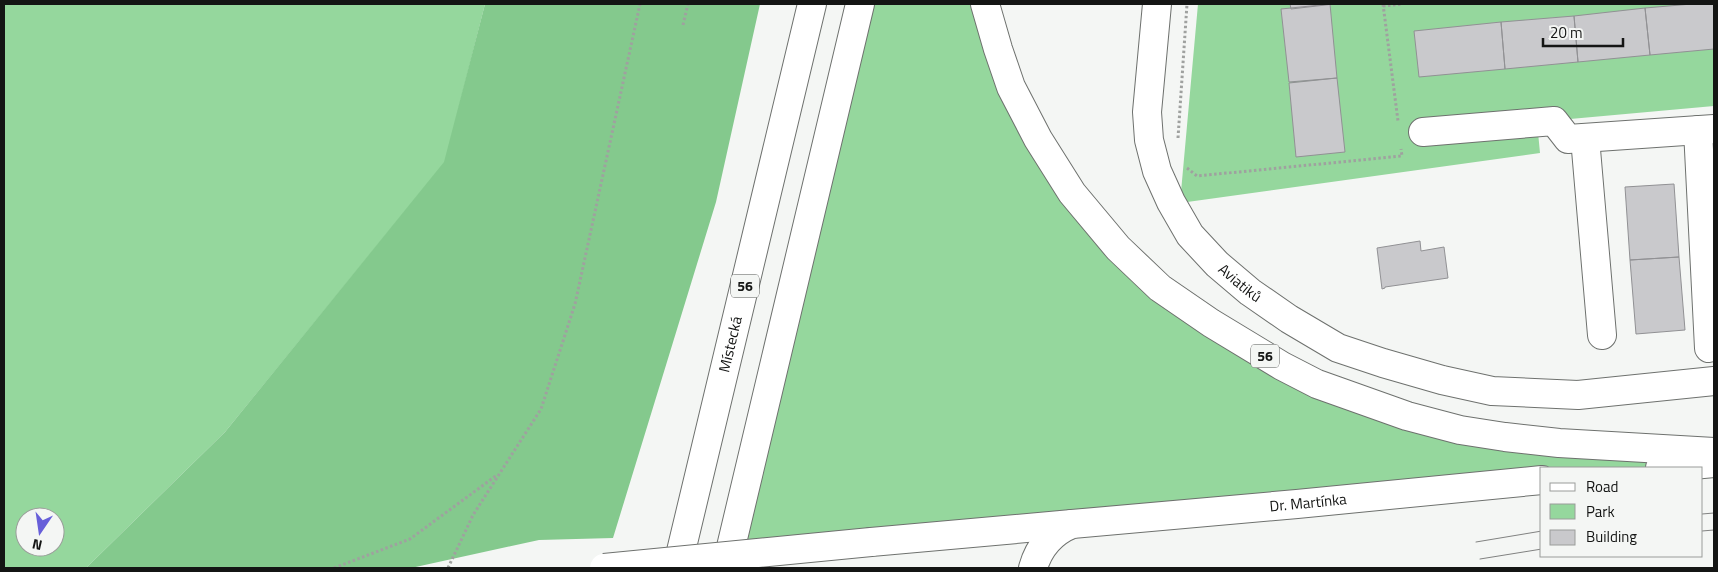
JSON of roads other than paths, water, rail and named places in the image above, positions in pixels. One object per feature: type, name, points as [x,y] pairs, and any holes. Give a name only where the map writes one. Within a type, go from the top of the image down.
[{"type":"main road","name":"Místecká","points":[[677,568],[812,4]]},
{"type":"main road","points":[[726,568],[860,4]]},
{"type":"main road","name":"56","points":[[985,4],[1011,87],[1038,139],[1072,192],[1118,248],[1160,288],[1218,328],[1282,366],[1317,384],[1407,416],[1460,430],[1505,438],[1560,443],[1714,452]]},
{"type":"main road","name":"Aviatiků","points":[[1157,4],[1147,112],[1150,140],[1158,170],[1171,202],[1190,235],[1217,264],[1250,292],[1288,319],[1338,348],[1442,380],[1492,391],[1578,394],[1714,381]]},
{"type":"main road","points":[[1412,136],[1554,121],[1568,139],[1706,130],[1709,348]]},
{"type":"main road","points":[[1585,138],[1602,335]]},
{"type":"main road","points":[[1671,467],[1714,463]]},
{"type":"main road","name":"Dr. Martínka","points":[[604,568],[1540,480]]},
{"type":"main road","points":[[1033,568],[1038,554],[1047,541],[1059,530],[1072,524]]},
{"type":"tram line","points":[[1703,514],[1714,513]]},
{"type":"tram line","points":[[1703,531],[1714,530]]},
{"type":"tram line","points":[[1476,542],[1540,531]]},
{"type":"tram line","points":[[1480,559],[1540,549]]}]
